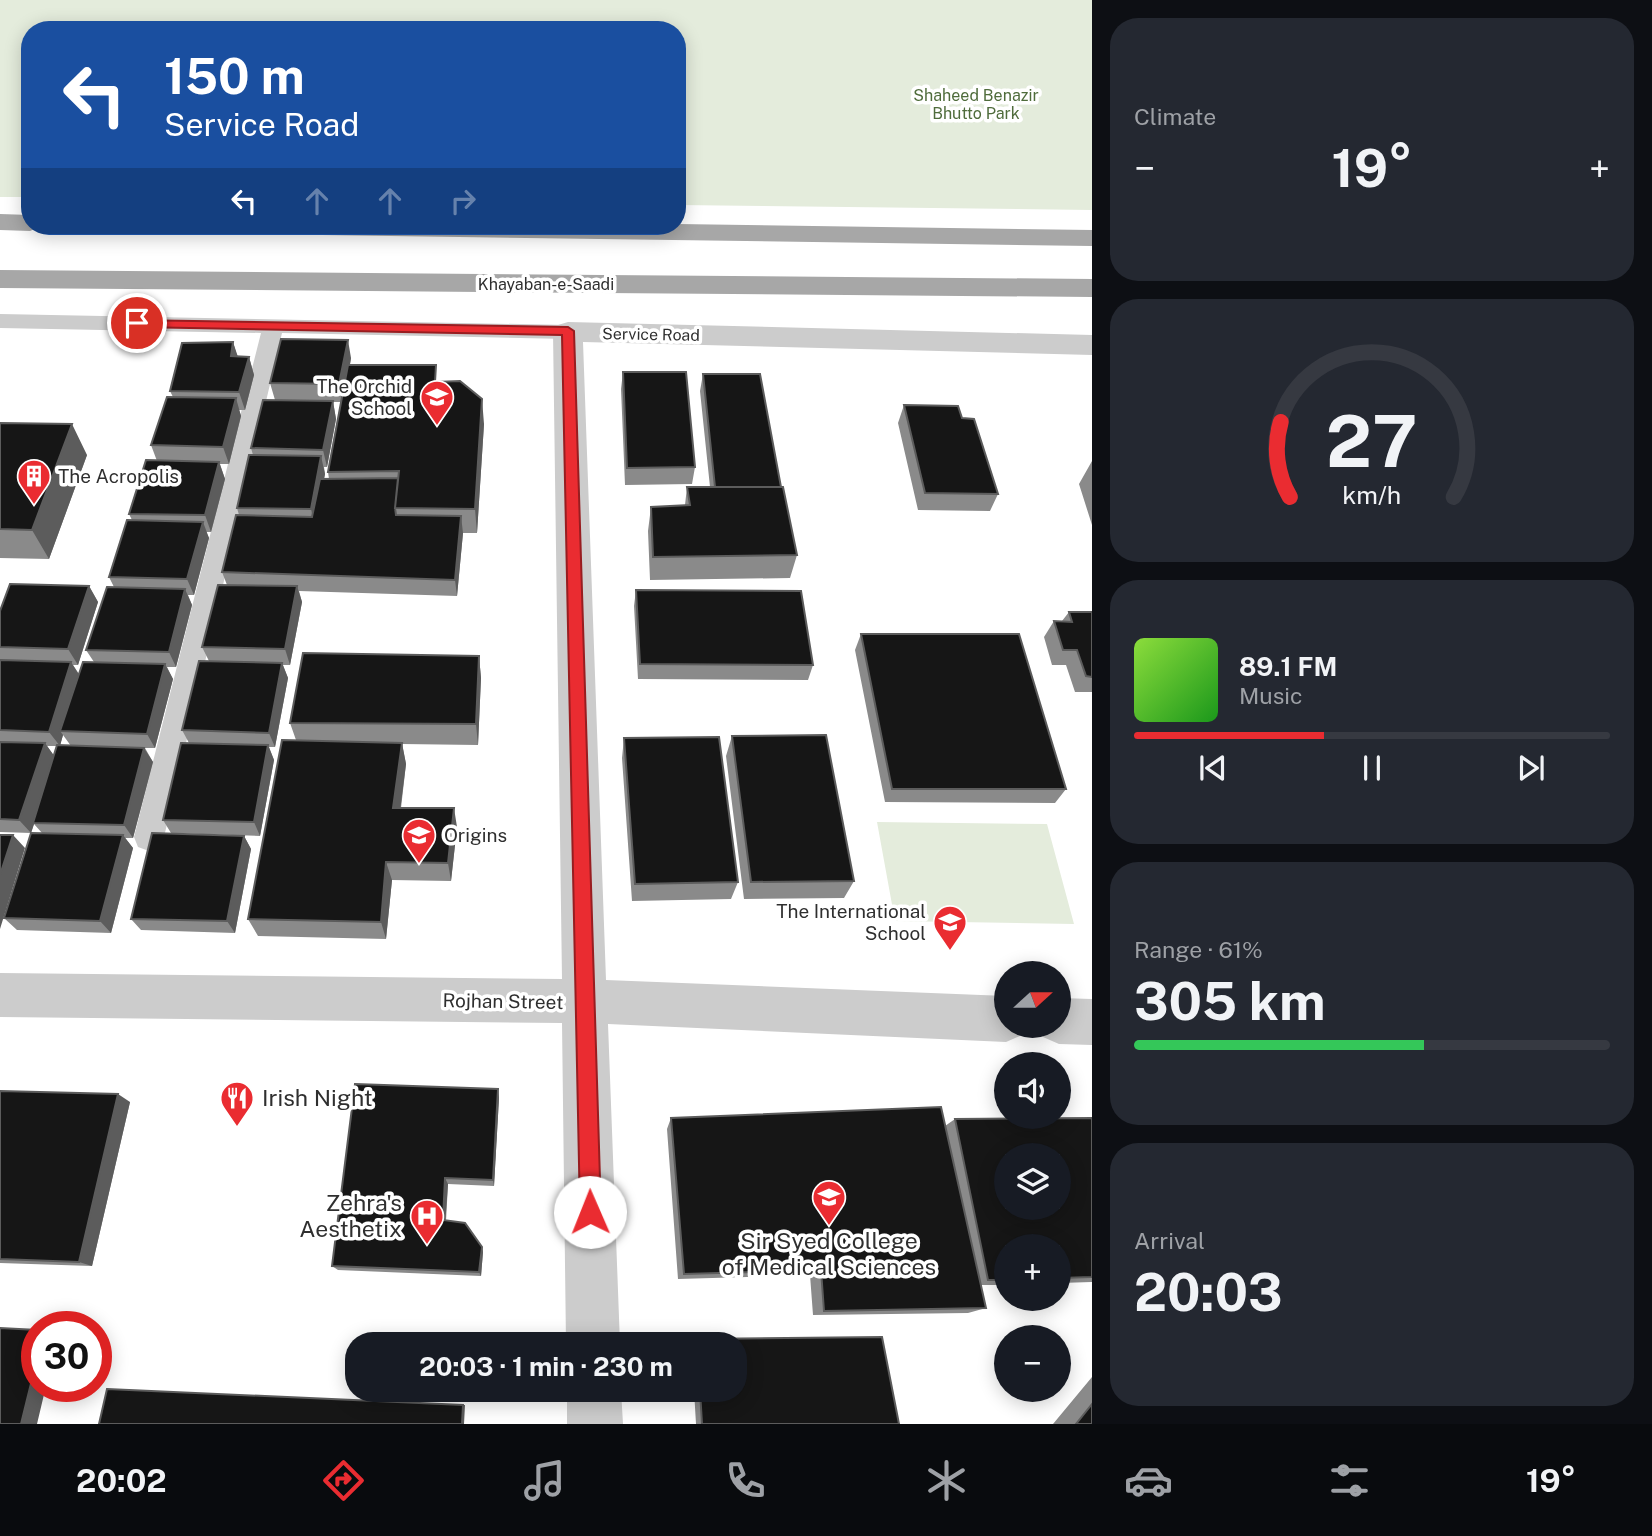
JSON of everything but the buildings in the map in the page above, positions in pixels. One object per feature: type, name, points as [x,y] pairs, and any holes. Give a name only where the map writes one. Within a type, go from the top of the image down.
[{"type":"main road","points":[[0,222],[21,223]]},
{"type":"main road","points":[[686,232],[1092,238]]},
{"type":"main road","name":"Khayaban-e-Saadi","points":[[0,279],[1092,288]]},
{"type":"street","name":"Service Road","points":[[568,331],[1092,345]]},
{"type":"street","points":[[568,331],[593,1332]]},
{"type":"street","name":"Rojhan Street","points":[[0,995],[586,1002],[994,1019]]},
{"type":"street","points":[[1071,1021],[1092,1022]]},
{"type":"street","points":[[594,1402],[595,1424]]},
{"type":"lane","name":"Service Road","points":[[0,321],[568,331]]},
{"type":"lane","points":[[149,837],[273,326]]},
{"type":"green space","name":"Shaheed Benazir Bhutto Park","points":[[0,0],[1092,0],[1092,210],[686,205],[686,21],[21,21],[21,197],[0,197]]},
{"type":"green space","points":[[877,822],[1047,824],[1074,924],[895,921]]},
{"type":"place","name":"The Orchid School","points":[[437,427]]},
{"type":"place","name":"The Acropolis","points":[[34,506]]},
{"type":"place","name":"Origins","points":[[419,865]]},
{"type":"place","name":"The International School","points":[[950,952]]},
{"type":"place","name":"Irish Night","points":[[237,1128]]},
{"type":"place","name":"Sir Syed College of Medical Sciences","points":[[829,1227]]},
{"type":"place","name":"Zehra's Aesthetix","points":[[427,1246]]},
{"type":"route","points":[[137,323],[568,331],[590,1212]]}]
